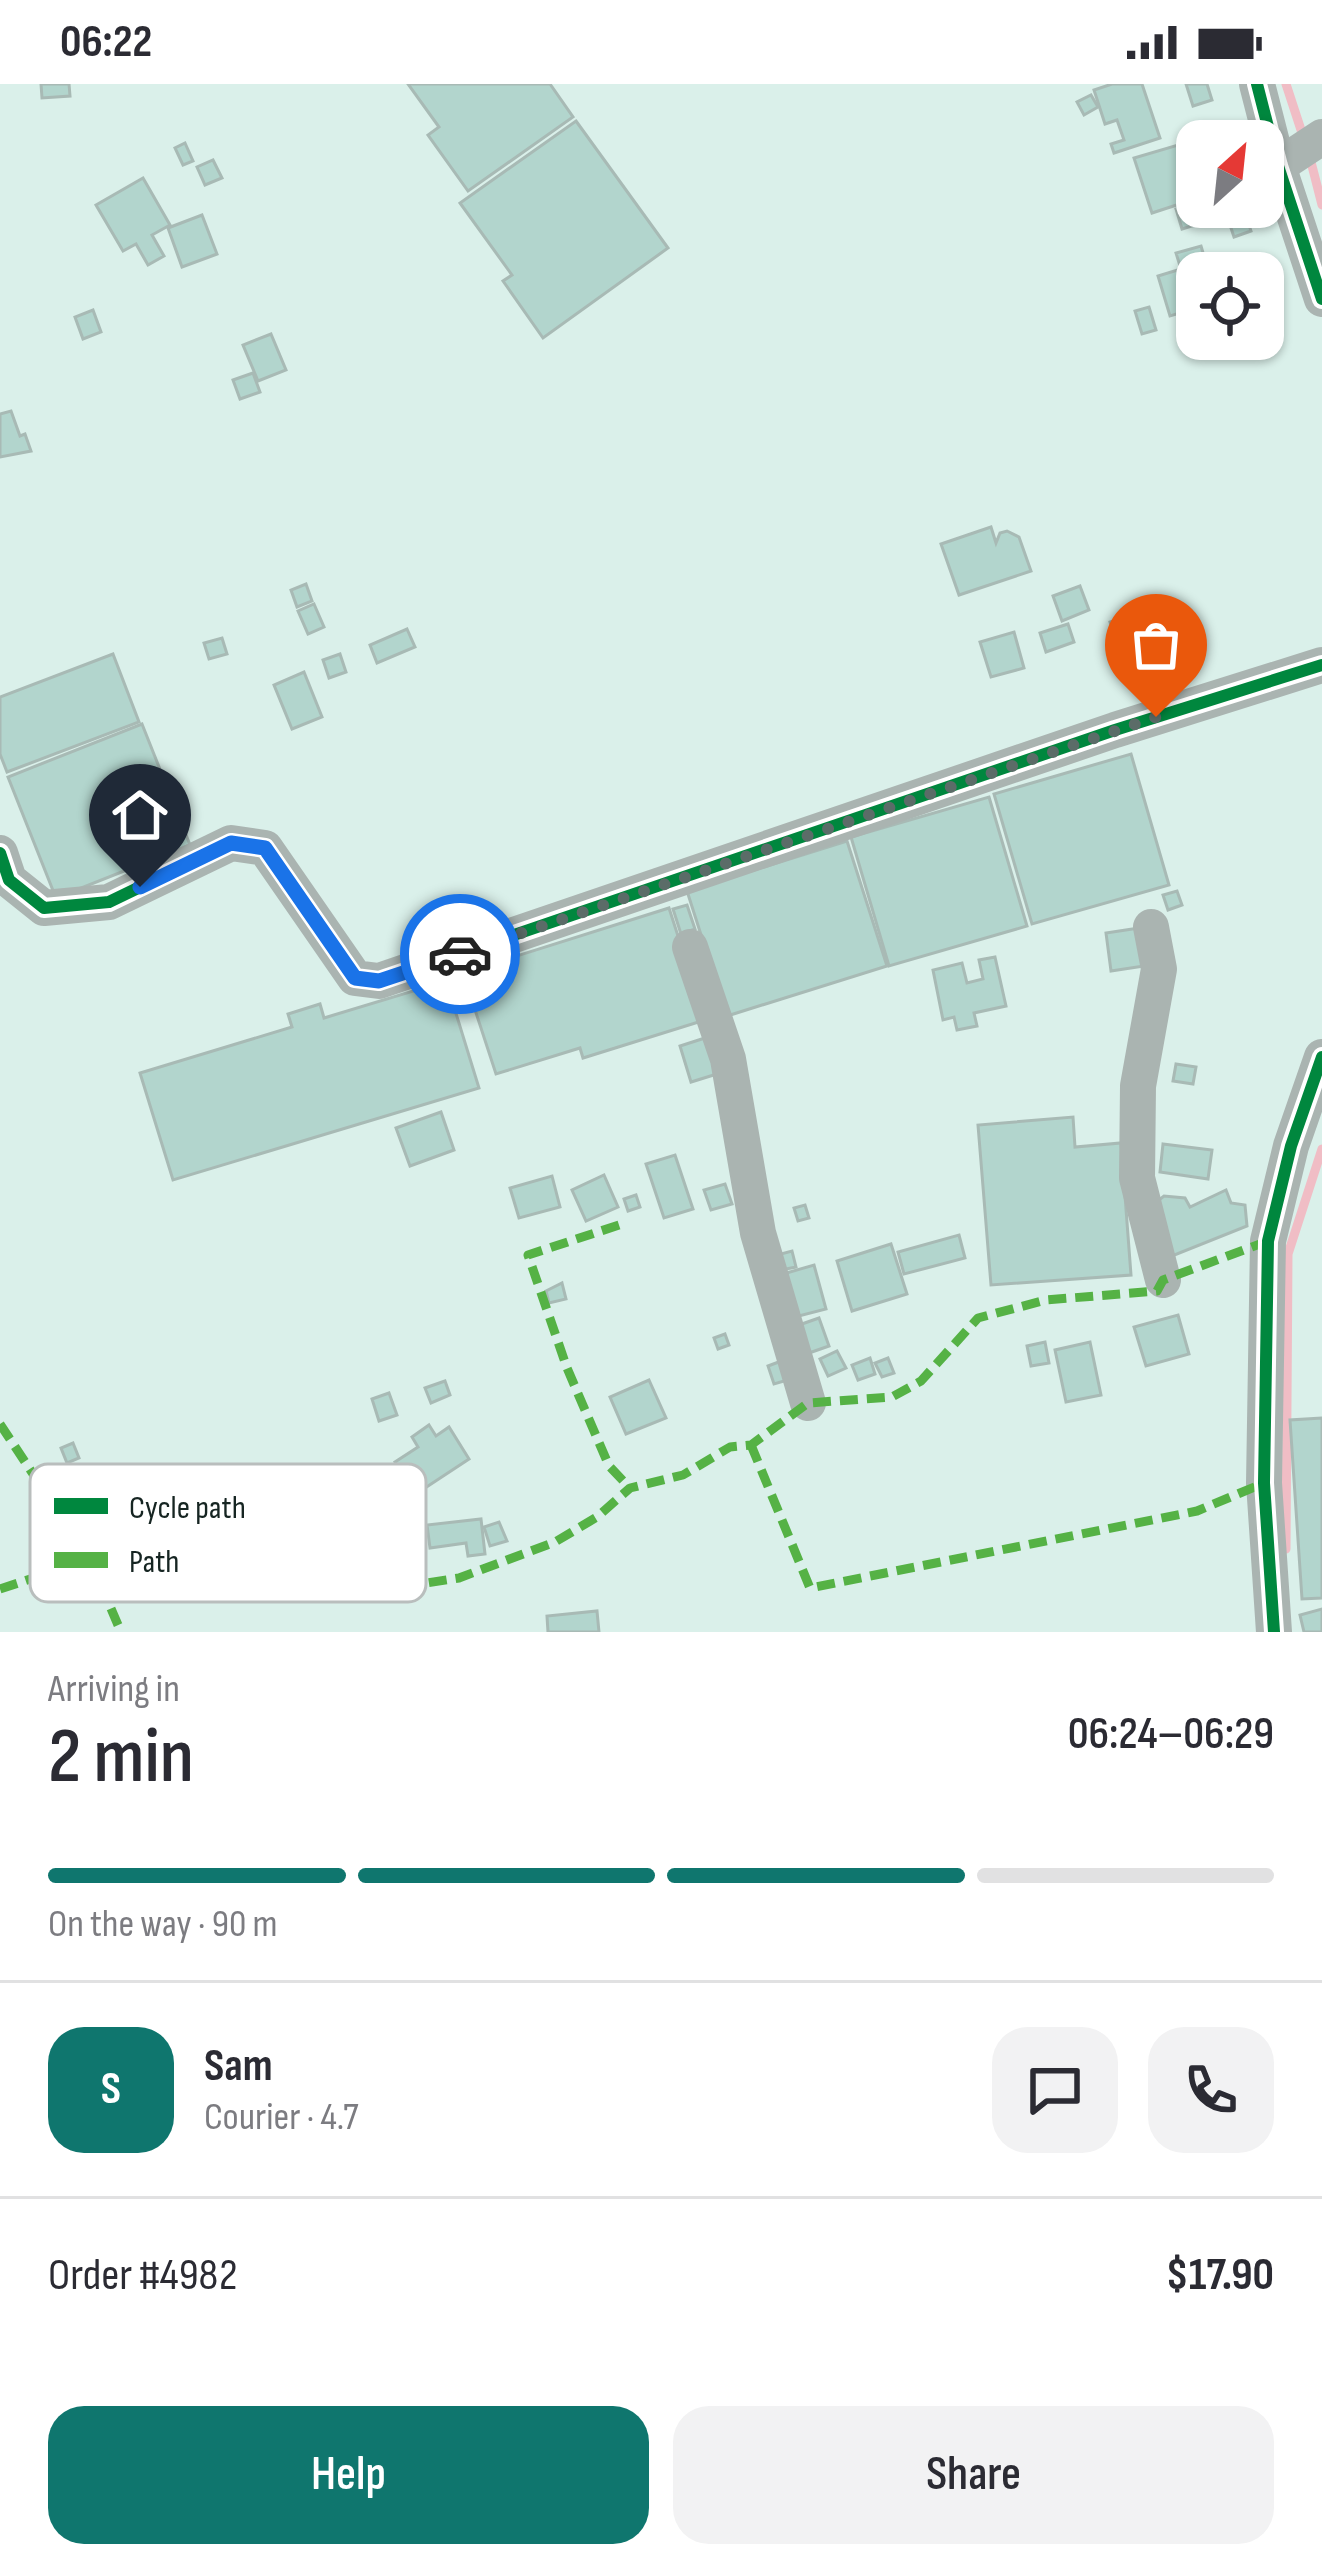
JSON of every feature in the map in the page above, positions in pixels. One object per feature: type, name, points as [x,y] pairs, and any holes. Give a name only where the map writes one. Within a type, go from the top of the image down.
[{"type":"street","points":[[1257,84],[1266,120]]},
{"type":"street","points":[[1284,162],[1322,137]]},
{"type":"street","points":[[1284,184],[1322,299]]},
{"type":"street","points":[[0,853],[9,880],[44,908],[109,902],[231,843],[265,848],[355,978],[379,981],[1115,730],[1322,665]]},
{"type":"street","points":[[1151,927],[1159,969],[1138,1086],[1137,1178],[1163,1280]]},
{"type":"street","points":[[690,947],[728,1059],[758,1233],[808,1403]]},
{"type":"street","points":[[1274,1632],[1264,1483],[1268,1240],[1291,1146],[1322,1057]]},
{"type":"building","points":[[41,84],[69,84],[70,96],[42,98]]},
{"type":"building","points":[[408,84],[550,84],[573,117],[468,191],[428,135],[439,127]]},
{"type":"building","points":[[1112,84],[1142,84],[1160,138],[1114,153],[1111,144],[1124,140],[1117,120],[1105,124],[1094,90]]},
{"type":"building","points":[[1186,84],[1207,84],[1212,100],[1193,106]]},
{"type":"building","points":[[1091,95],[1098,107],[1084,115],[1077,102]]},
{"type":"building","points":[[576,121],[668,248],[543,338],[503,281],[512,275],[460,203]]},
{"type":"building","points":[[185,143],[193,161],[183,165],[175,148]]},
{"type":"building","points":[[1176,146],[1176,205],[1152,213],[1134,158]]},
{"type":"building","points":[[213,160],[222,178],[205,185],[197,167]]},
{"type":"building","points":[[143,178],[170,225],[152,235],[164,256],[148,265],[136,244],[123,251],[96,205]]},
{"type":"building","points":[[202,215],[217,254],[182,267],[168,228]]},
{"type":"building","points":[[1231,228],[1250,228],[1251,231],[1234,237]]},
{"type":"building","points":[[1176,271],[1176,314],[1170,316],[1158,276]]},
{"type":"building","points":[[1149,307],[1156,330],[1142,334],[1135,311]]},
{"type":"building","points":[[93,310],[101,332],[83,339],[75,317]]},
{"type":"building","points":[[271,334],[286,370],[258,381],[243,345]]},
{"type":"building","points":[[253,373],[260,392],[240,399],[233,380]]},
{"type":"building","points":[[11,411],[31,451],[0,457],[0,414]]},
{"type":"building","points":[[991,527],[996,543],[1000,533],[1007,531],[1019,537],[1031,571],[959,595],[941,544]]},
{"type":"building","points":[[306,584],[312,601],[297,607],[291,590]]},
{"type":"building","points":[[1080,586],[1089,610],[1062,621],[1053,596]]},
{"type":"building","points":[[314,604],[324,627],[308,634],[298,611]]},
{"type":"building","points":[[1123,618],[1127,628],[1113,632],[1110,622]]},
{"type":"building","points":[[1068,624],[1074,642],[1046,652],[1040,633]]},
{"type":"building","points":[[407,629],[415,647],[377,663],[370,645]]},
{"type":"building","points":[[1014,632],[1024,668],[991,677],[980,642]]},
{"type":"building","points":[[222,638],[227,654],[209,659],[204,643]]},
{"type":"building","points":[[1162,643],[1174,676],[1151,684],[1139,652]]},
{"type":"building","points":[[113,654],[139,722],[7,772],[0,754],[0,697]]},
{"type":"building","points":[[340,654],[346,672],[329,678],[323,660]]},
{"type":"building","points":[[304,672],[322,717],[292,729],[274,685]]},
{"type":"building","points":[[142,724],[190,845],[56,898],[8,777]]},
{"type":"building","points":[[1131,754],[1169,885],[1032,924],[994,794]]},
{"type":"building","points":[[989,797],[1027,926],[889,966],[851,837]]},
{"type":"building","points":[[847,841],[887,966],[727,1016],[687,891]]},
{"type":"building","points":[[1177,891],[1182,905],[1168,910],[1163,895]]},
{"type":"building","points":[[687,905],[695,929],[681,934],[673,909]]},
{"type":"building","points":[[669,908],[705,1020],[583,1058],[580,1048],[496,1074],[463,973]]},
{"type":"building","points":[[1139,928],[1144,966],[1111,971],[1106,933]]},
{"type":"building","points":[[995,957],[1006,1006],[974,1013],[977,1026],[957,1030],[954,1017],[943,1020],[933,970],[962,963],[967,983],[983,979],[979,960]]},
{"type":"building","points":[[446,981],[479,1088],[173,1180],[140,1073],[292,1027],[288,1014],[320,1004],[324,1018]]},
{"type":"building","points":[[705,1038],[717,1074],[691,1082],[680,1046]]},
{"type":"building","points":[[1176,1064],[1196,1067],[1193,1084],[1173,1081]]},
{"type":"building","points":[[441,1112],[454,1150],[410,1166],[396,1128]]},
{"type":"building","points":[[1073,1117],[1075,1147],[1121,1143],[1131,1275],[991,1285],[978,1125]]},
{"type":"building","points":[[1163,1144],[1212,1150],[1208,1179],[1160,1172]]},
{"type":"building","points":[[675,1155],[693,1209],[664,1218],[646,1164]]},
{"type":"building","points":[[604,1175],[618,1207],[586,1221],[572,1190]]},
{"type":"building","points":[[552,1176],[560,1207],[519,1218],[510,1188]]},
{"type":"building","points":[[725,1184],[732,1204],[711,1210],[704,1190]]},
{"type":"building","points":[[1226,1190],[1231,1203],[1245,1205],[1247,1226],[1172,1256],[1155,1203],[1164,1196],[1185,1198],[1190,1207]]},
{"type":"building","points":[[636,1195],[640,1207],[628,1211],[624,1199]]},
{"type":"building","points":[[805,1205],[809,1218],[798,1221],[794,1208]]},
{"type":"building","points":[[959,1235],[965,1258],[904,1274],[898,1252]]},
{"type":"building","points":[[891,1244],[907,1294],[852,1311],[837,1261]]},
{"type":"building","points":[[792,1251],[796,1267],[781,1270],[777,1255]]},
{"type":"building","points":[[814,1265],[826,1309],[795,1317],[783,1274]]},
{"type":"building","points":[[562,1283],[566,1299],[549,1303],[546,1291]]},
{"type":"building","points":[[1178,1315],[1189,1354],[1146,1366],[1134,1327]]},
{"type":"building","points":[[819,1318],[829,1346],[809,1353],[799,1325]]},
{"type":"building","points":[[725,1334],[729,1345],[718,1349],[714,1338]]},
{"type":"building","points":[[1045,1342],[1049,1363],[1031,1366],[1027,1346]]},
{"type":"building","points":[[1090,1342],[1101,1395],[1066,1402],[1055,1350]]},
{"type":"building","points":[[837,1351],[846,1368],[828,1376],[820,1359]]},
{"type":"building","points":[[870,1358],[875,1374],[858,1380],[852,1365]]},
{"type":"building","points":[[888,1358],[894,1373],[882,1377],[875,1363]]},
{"type":"building","points":[[784,1360],[791,1379],[774,1384],[768,1366]]},
{"type":"building","points":[[649,1380],[666,1418],[626,1434],[610,1397]]},
{"type":"building","points":[[445,1381],[450,1395],[431,1403],[425,1388]]},
{"type":"building","points":[[389,1393],[397,1415],[379,1421],[372,1399]]},
{"type":"building","points":[[1322,1418],[1322,1598],[1302,1599],[1290,1420]]},
{"type":"building","points":[[429,1425],[436,1436],[449,1427],[469,1459],[426,1487],[426,1464],[395,1462],[418,1447],[412,1437]]},
{"type":"building","points":[[73,1443],[79,1458],[67,1463],[61,1448]]},
{"type":"building","points":[[481,1519],[485,1554],[468,1556],[466,1543],[430,1548],[427,1525]]},
{"type":"building","points":[[499,1522],[507,1541],[490,1546],[484,1527]]},
{"type":"building","points":[[1322,1609],[1322,1632],[1304,1632],[1300,1615]]},
{"type":"building","points":[[597,1611],[599,1632],[548,1632],[547,1616]]},
{"type":"waterway","points":[[1286,84],[1303,136]]},
{"type":"waterway","points":[[1310,158],[1322,205]]},
{"type":"waterway","points":[[1286,1549],[1288,1254],[1322,1149]]},
{"type":"marked path","points":[[619,1225],[528,1255],[567,1368],[609,1466],[630,1488]]},
{"type":"marked path","points":[[426,1583],[459,1578],[555,1542],[597,1517],[630,1488],[683,1475],[730,1447],[751,1445],[808,1403],[892,1397],[921,1381],[978,1318],[1046,1300],[1157,1291],[1163,1280],[1268,1241]]},
{"type":"marked path","points":[[0,1424],[30,1469]]},
{"type":"marked path","points":[[751,1445],[810,1588],[1197,1511],[1264,1483]]},
{"type":"marked path","points":[[0,1589],[30,1579]]},
{"type":"marked path","points":[[108,1602],[121,1632]]},
{"type":"cycle path","points":[[1257,84],[1278,166],[1322,299]]},
{"type":"cycle path","points":[[0,853],[9,880],[44,908],[109,902],[231,843],[265,848],[355,978],[379,981],[1115,730],[1322,665]]},
{"type":"cycle path","points":[[1274,1632],[1264,1483],[1268,1241],[1291,1146],[1322,1057]]},
{"type":"way so far","points":[[460,954],[1156,717]]},
{"type":"route","points":[[140,887],[231,843],[265,848],[355,978],[379,981],[460,954]]}]
